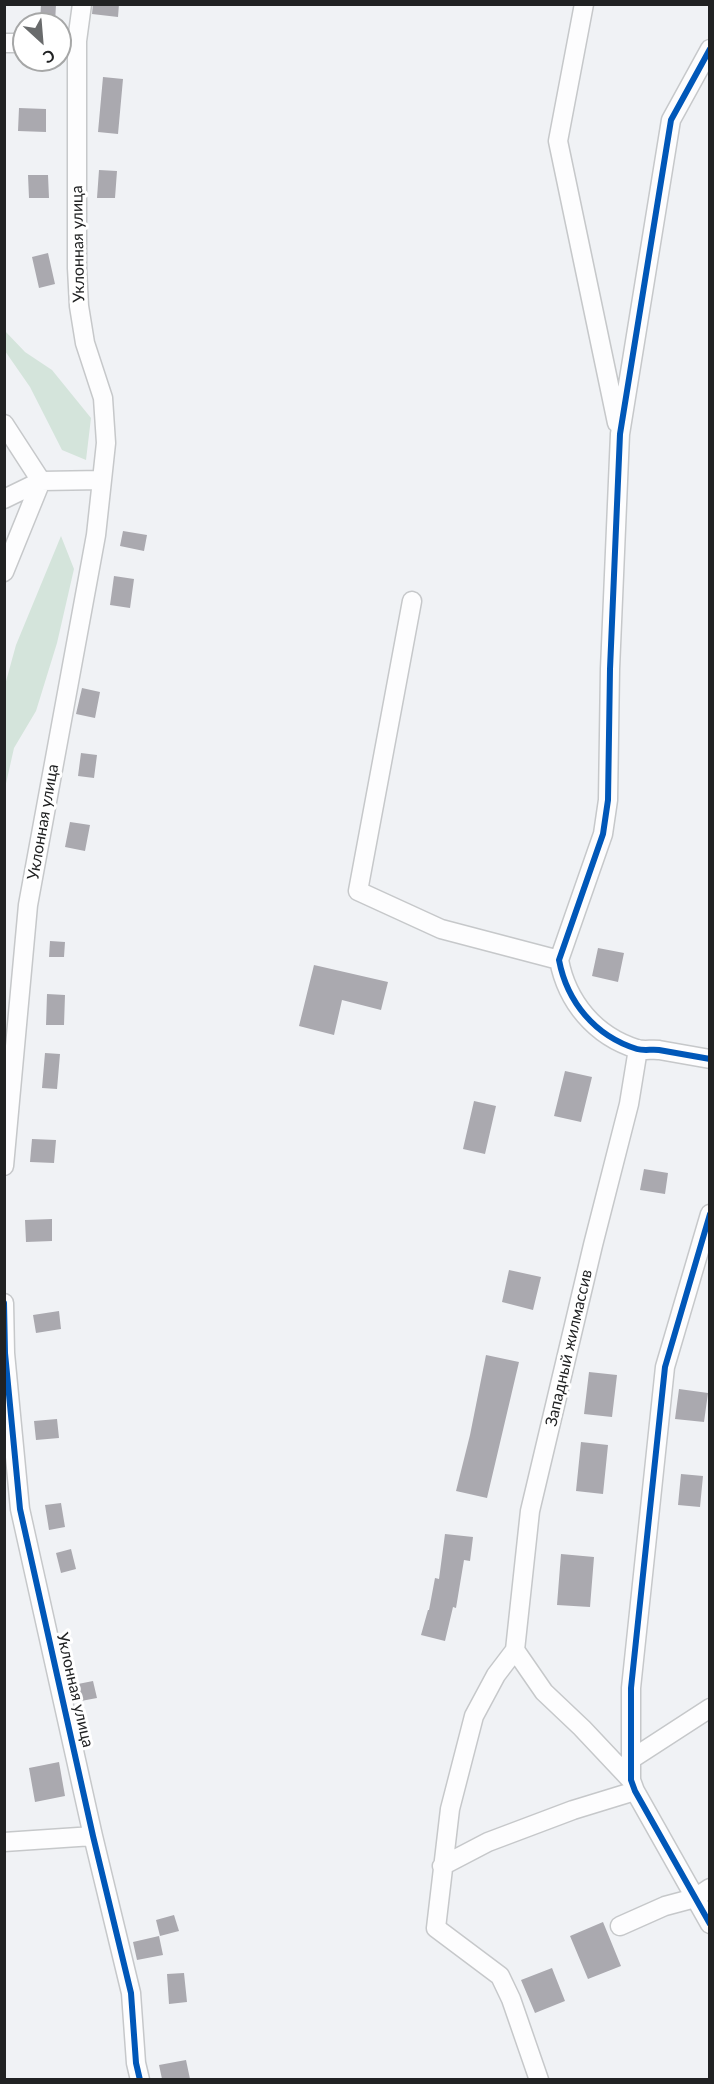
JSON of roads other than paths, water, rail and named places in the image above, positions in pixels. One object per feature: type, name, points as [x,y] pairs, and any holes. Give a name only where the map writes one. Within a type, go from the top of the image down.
[{"type":"street","name":"Уклонная улица","points":[[72,32],[81,4]]},
{"type":"street","points":[[584,4],[558,141],[620,434]]},
{"type":"street","points":[[710,49],[670,120],[620,434],[610,669],[608,800],[603,834],[559,960],[563,981],[575,1003],[601,1032],[638,1049],[710,1059]]},
{"type":"street","name":"Уклонная улица","points":[[4,1166],[28,905],[96,535],[106,443],[103,398],[85,344],[79,306],[70,72]]},
{"type":"street","points":[[4,424],[41,481]]},
{"type":"street","points":[[4,499],[41,481],[102,480]]},
{"type":"street","points":[[4,572],[41,481]]},
{"type":"street","points":[[412,600],[358,891],[441,929],[559,960]]},
{"type":"street","name":"Западный жилмассив","points":[[515,1650],[530,1511],[629,1104],[638,1049]]},
{"type":"street","points":[[633,1785],[630,1760],[631,1688],[665,1366],[710,1214]]},
{"type":"street","name":"Уклонная улица","points":[[4,1303],[12,1511],[131,1994],[136,2063],[140,2079]]},
{"type":"street","points":[[538,2079],[511,1999],[500,1976],[436,1928],[450,1809],[474,1716],[496,1675],[515,1650],[544,1692],[582,1728],[633,1785],[702,1893],[710,1924]]},
{"type":"street","points":[[630,1760],[710,1708]]},
{"type":"street","points":[[442,1866],[488,1842],[633,1785]]},
{"type":"street","points":[[4,1842],[93,1836]]},
{"type":"street","points":[[620,1926],[702,1893]]}]
